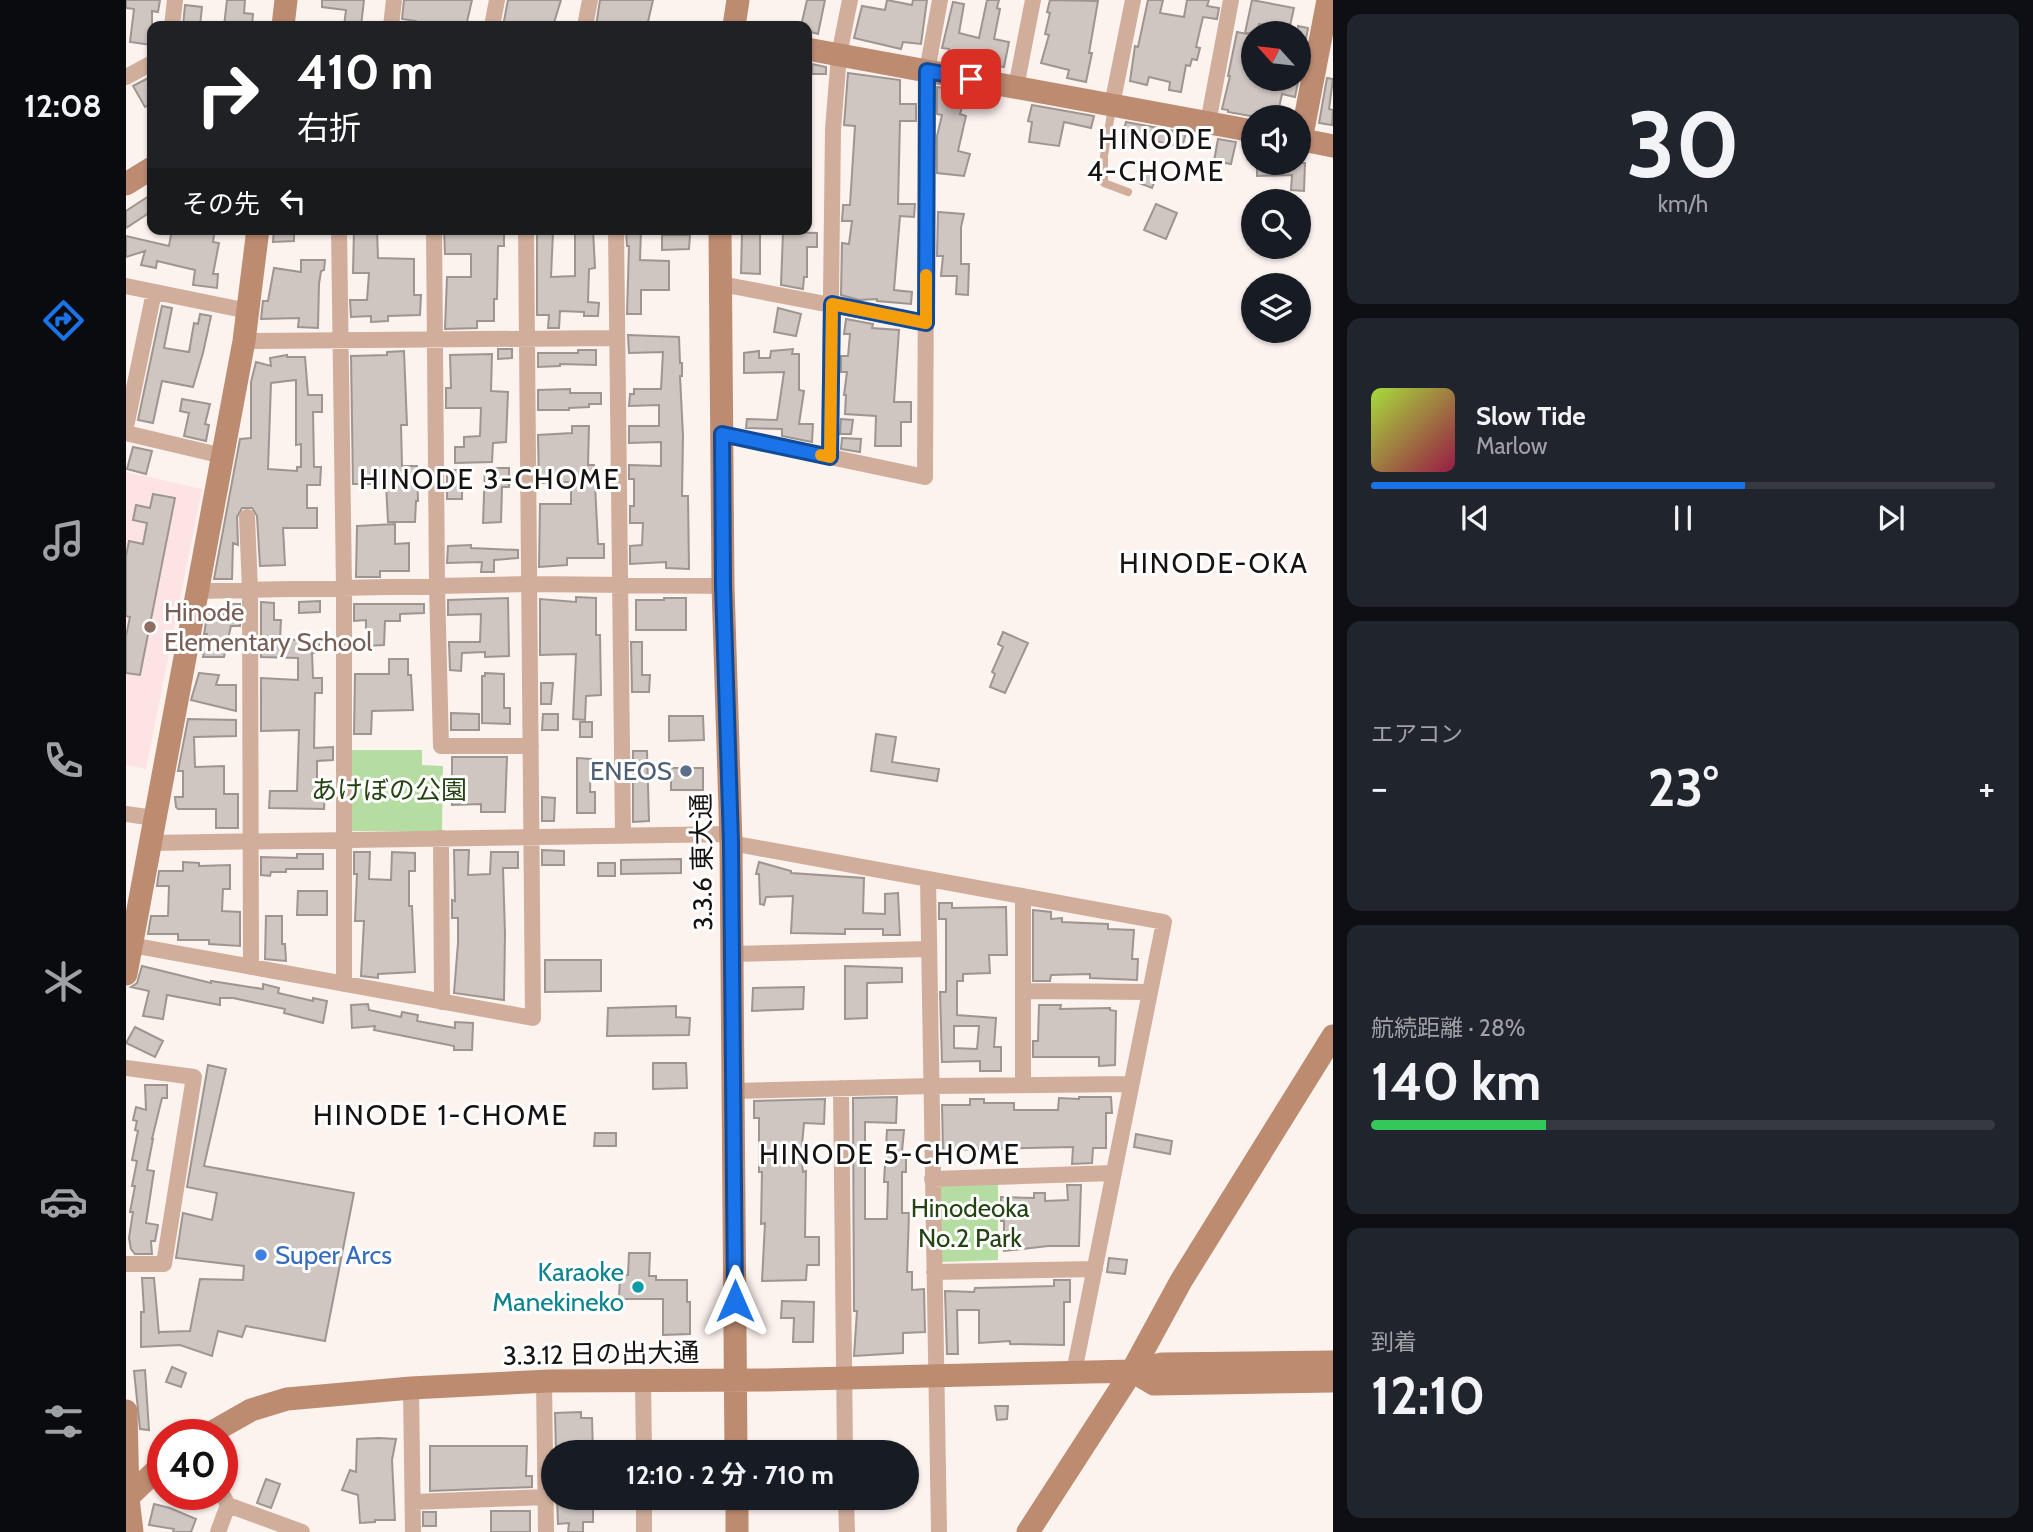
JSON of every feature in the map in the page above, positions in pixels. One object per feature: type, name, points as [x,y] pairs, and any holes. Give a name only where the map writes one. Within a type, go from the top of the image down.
[{"type":"street","points":[[173,21],[175,0]]},
{"type":"street","points":[[284,21],[286,0]]},
{"type":"street","points":[[392,21],[394,0]]},
{"type":"street","points":[[493,21],[497,0]]},
{"type":"street","points":[[586,21],[590,0]]},
{"type":"street","points":[[735,21],[738,0]]},
{"type":"street","points":[[830,457],[833,129],[839,55],[850,0]]},
{"type":"street","points":[[722,434],[925,477],[927,71],[940,0]]},
{"type":"street","points":[[1016,87],[1033,0]]},
{"type":"street","points":[[1112,105],[1133,0]]},
{"type":"street","points":[[1208,122],[1231,0]]},
{"type":"street","points":[[1307,105],[1328,0]]},
{"type":"street","points":[[812,50],[1241,129]]},
{"type":"street","points":[[126,78],[147,66]]},
{"type":"street","points":[[1311,142],[1333,146]]},
{"type":"street","points":[[126,184],[147,171]]},
{"type":"street","points":[[126,974],[244,341],[257,235]]},
{"type":"street","points":[[339,235],[344,588],[344,984]]},
{"type":"street","points":[[434,235],[436,586],[441,746],[531,746]]},
{"type":"street","points":[[131,945],[533,1018],[526,235]]},
{"type":"street","points":[[616,235],[622,836]]},
{"type":"street","name":"3.3.6 東大通","points":[[720,235],[723,586],[732,954],[736,1440]]},
{"type":"street","points":[[721,284],[926,323]]},
{"type":"street","points":[[126,286],[248,311]]},
{"type":"street","points":[[154,292],[126,430],[223,456]]},
{"type":"street","points":[[244,341],[617,338]]},
{"type":"street","points":[[247,517],[250,590],[251,967]]},
{"type":"street","points":[[198,591],[529,584],[723,586]]},
{"type":"street","points":[[126,814],[154,818]]},
{"type":"street","points":[[150,843],[622,836],[730,839],[1164,922],[1074,1372]]},
{"type":"street","points":[[441,838],[442,1002]]},
{"type":"street","points":[[928,879],[939,1532]]},
{"type":"street","points":[[1023,896],[1023,1085]]},
{"type":"street","points":[[732,954],[929,950]]},
{"type":"street","points":[[1023,991],[1150,992]]},
{"type":"street","points":[[1028,1532],[1132,1371],[1181,1281],[1333,1035]]},
{"type":"street","points":[[126,1068],[194,1077],[163,1264],[126,1264]]},
{"type":"street","points":[[733,1091],[1131,1084]]},
{"type":"street","points":[[841,1088],[845,1440]]},
{"type":"street","points":[[932,1179],[1114,1173]]},
{"type":"street","points":[[934,1272],[1095,1269]]},
{"type":"street","name":"3.3.12 日の出大通","points":[[235,1419],[251,1410],[287,1399],[411,1388],[544,1381],[935,1377],[1132,1371],[1161,1364],[1333,1362]]},
{"type":"street","name":"3.3.12 日の出大通","points":[[1132,1371],[1154,1384],[1333,1381]]},
{"type":"street","points":[[544,1381],[545,1440]]},
{"type":"street","points":[[643,1381],[644,1440]]},
{"type":"street","points":[[411,1388],[414,1532]]},
{"type":"street","points":[[126,1410],[127,1499],[132,1532]]},
{"type":"street","points":[[127,1499],[147,1480]]},
{"type":"street","points":[[413,1502],[541,1497]]},
{"type":"street","points":[[238,1505],[302,1532]]},
{"type":"street","points":[[218,1532],[223,1510]]},
{"type":"street","points":[[546,1510],[547,1532]]},
{"type":"street","points":[[644,1510],[644,1532]]},
{"type":"street","points":[[737,1510],[737,1532]]},
{"type":"street","points":[[846,1510],[847,1532]]},
{"type":"lane","points":[[1112,105],[1104,156],[1104,183],[1128,192]]},
{"type":"shaded area","name":"Hinode Elementary School","points":[[126,472],[202,489],[146,769],[126,765]]},
{"type":"green space","name":"あけぼの公園","points":[[350,750],[422,750],[422,765],[443,766],[442,831],[349,831]]},
{"type":"green space","name":"Hinodeoka No.2 Park","points":[[998,1184],[998,1260],[942,1262],[941,1186]]},
{"type":"building","points":[[126,0],[160,0],[158,12],[152,11],[152,21],[147,21],[147,44],[130,42],[134,9],[126,8]]},
{"type":"building","points":[[227,0],[245,0],[244,13],[253,14],[252,21],[225,21]]},
{"type":"building","points":[[322,0],[364,0],[362,21],[345,21],[346,10],[322,7]]},
{"type":"building","points":[[404,0],[472,0],[467,21],[402,19]]},
{"type":"building","points":[[508,0],[561,0],[555,21],[504,21]]},
{"type":"building","points":[[600,0],[653,0],[648,21],[597,21]]},
{"type":"building","points":[[807,0],[825,0],[818,34],[812,32],[812,21],[802,21]]},
{"type":"building","points":[[887,0],[912,5],[913,0],[927,0],[921,44],[903,42],[901,49],[854,38],[862,6],[885,10]]},
{"type":"building","points":[[987,0],[999,0],[997,8],[1000,9],[994,39],[1009,42],[1004,67],[972,61],[971,65],[947,61],[949,49],[942,48],[953,2],[964,4],[959,33],[979,38]]},
{"type":"building","points":[[1050,0],[1098,1],[1086,82],[1067,78],[1069,70],[1041,63],[1049,35],[1045,34]]},
{"type":"building","points":[[1148,0],[1163,0],[1160,13],[1184,17],[1187,0],[1209,0],[1207,6],[1219,8],[1217,19],[1203,17],[1196,47],[1200,48],[1197,60],[1192,59],[1190,66],[1186,65],[1181,92],[1169,90],[1170,82],[1149,77],[1147,85],[1130,81],[1135,46],[1138,47]]},
{"type":"building","points":[[1252,0],[1294,8],[1291,21],[1248,21]]},
{"type":"building","points":[[185,5],[202,7],[201,21],[183,21]]},
{"type":"building","points":[[1237,32],[1241,33],[1241,91],[1296,91],[1295,97],[1282,94],[1280,105],[1241,105],[1241,114],[1228,112],[1222,109]]},
{"type":"building","points":[[812,64],[826,67],[826,74],[812,74]]},
{"type":"building","points":[[848,73],[900,80],[900,104],[916,104],[916,121],[900,121],[898,204],[915,204],[914,217],[900,216],[894,290],[912,292],[911,304],[877,299],[859,300],[841,295],[842,243],[849,244],[852,221],[842,221],[843,205],[850,205],[855,126],[844,125]]},
{"type":"building","points":[[1327,78],[1333,79],[1329,109],[1333,110],[1332,125],[1319,123]]},
{"type":"building","points":[[147,79],[147,106],[145,107],[133,86]]},
{"type":"building","points":[[937,87],[966,92],[960,114],[966,116],[958,151],[970,154],[964,176],[937,173],[937,136],[942,115],[937,114]]},
{"type":"building","points":[[1032,105],[1094,116],[1091,128],[1064,122],[1059,146],[1029,142],[1032,122],[1028,121]]},
{"type":"building","points":[[1126,122],[1186,133],[1182,147],[1150,140],[1149,145],[1121,140]]},
{"type":"building","points":[[1218,139],[1236,142],[1231,164],[1214,161]]},
{"type":"building","points":[[1144,170],[1157,175],[1152,188],[1139,183]]},
{"type":"building","points":[[1292,175],[1305,175],[1304,189],[1291,189]]},
{"type":"building","points":[[147,197],[147,214],[126,228],[126,211]]},
{"type":"building","points":[[1156,204],[1177,213],[1166,239],[1144,230]]},
{"type":"building","points":[[938,212],[964,214],[961,227],[961,264],[969,264],[968,295],[956,294],[957,276],[941,276],[943,256],[937,256]]},
{"type":"building","points":[[817,233],[817,247],[807,247],[807,277],[804,277],[803,289],[781,285],[783,235]]},
{"type":"building","points":[[171,235],[214,235],[213,242],[219,243],[213,274],[218,274],[217,288],[193,285],[195,270],[157,261],[156,268],[141,265],[145,251],[126,257],[126,236],[169,246]]},
{"type":"building","points":[[274,235],[294,235],[294,241],[273,242]]},
{"type":"building","points":[[354,235],[377,235],[378,258],[414,259],[414,295],[421,295],[420,315],[388,316],[388,321],[371,322],[371,316],[351,317],[350,300],[367,300],[369,273],[353,273]]},
{"type":"building","points":[[444,235],[504,235],[504,246],[498,246],[494,321],[477,321],[477,328],[445,329],[447,277],[471,277],[471,254],[445,254]]},
{"type":"building","points":[[537,235],[553,235],[551,277],[575,276],[575,235],[593,235],[595,268],[589,269],[588,302],[599,303],[598,316],[584,316],[584,312],[560,311],[559,328],[548,328],[549,315],[537,315]]},
{"type":"building","points":[[626,235],[641,235],[640,260],[669,261],[669,290],[641,290],[641,314],[627,314]]},
{"type":"building","points":[[662,235],[690,235],[689,249],[662,250]]},
{"type":"building","points":[[742,235],[760,235],[760,274],[741,273]]},
{"type":"building","points":[[301,260],[325,260],[319,284],[318,328],[298,327],[299,318],[261,319],[263,301],[268,301],[274,268],[301,272]]},
{"type":"building","points":[[162,306],[172,308],[164,348],[189,352],[194,323],[198,324],[200,314],[211,316],[193,387],[162,381],[153,423],[138,420]]},
{"type":"building","points":[[778,308],[801,314],[796,336],[774,332]]},
{"type":"building","points":[[846,319],[873,324],[872,328],[899,330],[894,402],[911,402],[911,422],[901,422],[901,446],[875,446],[876,416],[845,414],[847,372],[841,372],[841,356],[848,356],[850,334],[844,334]]},
{"type":"building","points":[[628,335],[679,337],[682,363],[682,496],[688,496],[689,569],[666,568],[666,562],[630,564],[630,546],[642,545],[643,523],[630,523],[630,506],[634,506],[634,479],[629,479],[629,465],[661,466],[661,442],[629,443],[629,426],[659,426],[659,405],[629,406],[630,394],[634,394],[634,389],[661,389],[663,352],[629,353]]},
{"type":"building","points":[[498,349],[512,349],[512,358],[498,359]]},
{"type":"building","points":[[793,349],[792,354],[799,354],[799,390],[804,391],[799,424],[813,424],[812,442],[782,436],[782,429],[746,428],[747,419],[777,420],[784,372],[744,373],[744,353],[759,351],[759,358],[770,358],[771,351]]},
{"type":"building","points":[[578,350],[596,350],[596,365],[560,364],[538,367],[538,353],[578,353]]},
{"type":"building","points":[[404,351],[407,425],[401,425],[402,466],[417,466],[418,501],[415,522],[388,522],[386,484],[353,484],[351,356],[387,355],[387,352]]},
{"type":"building","points":[[492,354],[491,391],[508,392],[506,442],[493,443],[492,462],[455,463],[455,447],[464,447],[464,437],[480,436],[481,408],[446,408],[446,388],[451,388],[450,355]]},
{"type":"building","points":[[287,355],[305,357],[308,395],[322,395],[322,412],[313,412],[314,467],[321,467],[320,485],[307,485],[307,508],[317,508],[317,528],[283,528],[285,565],[260,566],[257,516],[252,508],[242,508],[237,517],[238,545],[233,543],[232,579],[214,579],[240,439],[251,438],[251,382],[256,362],[271,366],[270,358]],"holes":[[[296,380],[296,445],[301,444],[301,467],[297,467],[297,471],[268,469],[271,383]]]},
{"type":"building","points":[[570,389],[570,393],[601,393],[601,404],[589,404],[589,407],[569,410],[538,410],[538,390]]},
{"type":"building","points":[[182,399],[210,404],[205,424],[209,425],[206,441],[184,436],[189,413],[180,411]]},
{"type":"building","points":[[841,419],[853,420],[851,434],[840,434]]},
{"type":"building","points":[[572,426],[589,426],[588,465],[594,465],[598,544],[604,544],[604,558],[567,558],[567,565],[539,567],[540,504],[571,504],[571,482],[539,483],[538,435],[572,433]]},
{"type":"building","points":[[842,438],[861,439],[860,452],[841,449]]},
{"type":"building","points":[[133,447],[152,451],[146,474],[127,469]]},
{"type":"building","points":[[485,468],[509,468],[509,487],[502,487],[501,522],[483,523]]},
{"type":"building","points":[[447,470],[462,470],[462,499],[447,499]]},
{"type":"building","points":[[153,494],[175,498],[140,675],[126,673],[126,636],[130,617],[126,616],[126,556],[129,541],[143,544],[147,523],[133,520],[136,505],[150,508]]},
{"type":"building","points":[[395,524],[395,544],[409,543],[409,571],[380,571],[380,577],[356,577],[357,526]]},
{"type":"building","points":[[471,545],[471,548],[518,550],[518,558],[494,560],[494,572],[481,572],[482,562],[447,563],[448,546]]},
{"type":"building","points":[[576,597],[596,598],[596,635],[600,635],[601,695],[586,696],[585,720],[573,719],[576,654],[540,655],[540,599],[576,602]]},
{"type":"building","points":[[508,598],[509,656],[485,657],[485,652],[462,653],[461,671],[450,670],[449,642],[480,642],[481,614],[448,615],[448,600]]},
{"type":"building","points":[[686,598],[686,630],[636,630],[636,600]]},
{"type":"building","points":[[320,601],[320,612],[299,613],[299,602]]},
{"type":"building","points":[[261,602],[274,603],[274,620],[281,620],[280,639],[319,641],[319,652],[312,653],[313,678],[322,678],[322,693],[315,693],[314,748],[333,747],[333,760],[317,761],[317,793],[325,793],[324,809],[269,808],[270,791],[297,791],[299,730],[261,731],[261,678],[298,680],[298,658],[261,657]]},
{"type":"building","points":[[229,604],[240,604],[240,626],[231,626],[224,657],[203,657],[208,611],[228,614]]},
{"type":"building","points":[[354,604],[424,604],[424,613],[400,614],[400,621],[385,621],[384,645],[366,646],[366,620],[354,621]]},
{"type":"building","points":[[1003,632],[1028,643],[1005,693],[990,687],[995,674],[992,672],[1003,647],[998,644]]},
{"type":"building","points":[[631,642],[642,642],[642,675],[650,675],[649,692],[632,692]]},
{"type":"building","points":[[389,659],[408,659],[413,710],[372,711],[371,734],[354,734],[355,674],[389,674]]},
{"type":"building","points":[[199,673],[219,675],[216,685],[236,685],[236,711],[191,700]]},
{"type":"building","points":[[485,673],[504,674],[504,708],[510,708],[510,724],[482,723],[482,676],[485,676]]},
{"type":"building","points":[[541,683],[553,683],[551,704],[541,704]]},
{"type":"building","points":[[451,713],[479,714],[479,730],[451,730]]},
{"type":"building","points":[[543,714],[558,714],[558,730],[542,730]]},
{"type":"building","points":[[669,716],[703,716],[704,740],[669,741]]},
{"type":"building","points":[[188,719],[236,720],[236,736],[194,737],[195,767],[224,766],[224,794],[238,794],[238,828],[216,828],[216,809],[176,807],[175,797],[183,797],[183,771],[178,771]]},
{"type":"building","points":[[580,722],[592,722],[592,737],[580,737]]},
{"type":"building","points":[[876,734],[896,737],[892,762],[939,769],[937,781],[871,771]]},
{"type":"building","points":[[633,751],[647,751],[649,821],[633,822]]},
{"type":"building","points":[[452,757],[507,757],[505,812],[481,812],[481,804],[452,805]]},
{"type":"building","points":[[577,758],[591,759],[590,792],[595,792],[595,813],[577,813]]},
{"type":"building","points":[[671,768],[703,768],[703,790],[671,790]]},
{"type":"building","points":[[542,797],[555,798],[554,821],[542,821]]},
{"type":"building","points":[[454,850],[469,850],[468,875],[490,874],[491,852],[518,852],[518,868],[503,868],[504,1000],[454,993],[458,918],[452,918],[452,900],[455,901]]},
{"type":"building","points":[[542,850],[564,851],[564,865],[542,865]]},
{"type":"building","points":[[354,852],[370,852],[369,879],[391,880],[392,852],[415,853],[415,871],[409,871],[409,906],[412,906],[415,972],[378,974],[378,978],[361,976],[364,921],[355,921],[357,874],[354,874]]},
{"type":"building","points":[[297,854],[323,854],[323,869],[286,869],[286,872],[271,872],[270,876],[261,875],[261,857],[297,858]]},
{"type":"building","points":[[681,859],[681,873],[621,874],[621,860]]},
{"type":"building","points":[[183,862],[199,863],[199,866],[230,865],[230,889],[223,889],[222,911],[240,912],[240,946],[209,944],[209,940],[178,940],[178,934],[148,934],[151,916],[168,916],[169,886],[157,886],[159,871],[183,871]]},
{"type":"building","points":[[759,862],[791,873],[864,878],[863,913],[885,914],[885,894],[898,893],[900,935],[883,935],[883,929],[845,929],[845,934],[791,933],[793,896],[766,897],[764,905],[760,904],[759,874],[756,874]]},
{"type":"building","points":[[598,863],[615,863],[615,876],[598,876]]},
{"type":"building","points":[[298,891],[327,891],[327,915],[297,915]]},
{"type":"building","points":[[939,903],[952,903],[952,908],[1006,907],[1007,955],[989,955],[990,973],[963,974],[963,981],[957,981],[957,1015],[996,1018],[994,1047],[1001,1047],[1001,1071],[980,1071],[980,1061],[942,1062],[940,992],[946,992],[946,919],[939,919]],"holes":[[[954,1026],[979,1026],[977,1049],[954,1048]]]},
{"type":"building","points":[[1033,910],[1051,912],[1051,919],[1062,918],[1062,922],[1108,924],[1108,929],[1134,930],[1132,959],[1138,959],[1137,980],[1090,978],[1090,974],[1051,975],[1050,981],[1033,981]]},
{"type":"building","points":[[266,916],[282,916],[282,944],[285,944],[286,961],[265,959]]},
{"type":"building","points":[[545,960],[601,960],[601,991],[545,992]]},
{"type":"building","points":[[142,966],[211,983],[263,989],[263,984],[279,988],[278,993],[313,1001],[313,998],[327,1001],[323,1023],[284,1013],[285,1009],[233,998],[220,998],[220,1005],[167,995],[163,1019],[143,1016],[149,991],[131,987],[137,983]]},
{"type":"building","points":[[845,966],[902,968],[902,982],[867,983],[867,1018],[845,1019]]},
{"type":"building","points":[[804,987],[803,1009],[752,1011],[753,988]]},
{"type":"building","points":[[368,1004],[369,1010],[401,1017],[402,1012],[418,1015],[417,1021],[455,1028],[455,1022],[473,1023],[472,1050],[454,1050],[454,1046],[374,1030],[375,1026],[352,1028],[351,1005]]},
{"type":"building","points":[[1039,1005],[1061,1005],[1060,1009],[1110,1008],[1116,1011],[1115,1065],[1099,1066],[1099,1057],[1033,1057],[1033,1041],[1038,1041]]},
{"type":"building","points":[[676,1006],[676,1017],[690,1018],[689,1035],[607,1036],[608,1008]]},
{"type":"building","points":[[135,1027],[163,1041],[155,1057],[126,1043]]},
{"type":"building","points":[[653,1063],[686,1063],[687,1088],[653,1089]]},
{"type":"building","points":[[208,1065],[226,1069],[204,1166],[354,1193],[325,1341],[246,1326],[242,1337],[218,1331],[212,1356],[180,1345],[141,1347],[141,1312],[144,1312],[142,1278],[154,1278],[159,1334],[190,1331],[200,1279],[243,1280],[244,1266],[176,1258],[183,1213],[212,1220],[217,1193],[187,1187]]},
{"type":"building","points":[[145,1085],[167,1085],[167,1098],[162,1098],[147,1170],[154,1171],[146,1223],[158,1225],[155,1241],[151,1241],[152,1254],[135,1254],[129,1238],[135,1186],[132,1186],[137,1161],[132,1160],[138,1131],[135,1130],[137,1121],[133,1120],[136,1107],[146,1110]]},
{"type":"building","points":[[897,1097],[896,1123],[865,1122],[865,1219],[887,1219],[888,1182],[884,1182],[887,1130],[904,1130],[902,1152],[906,1152],[906,1172],[902,1172],[902,1213],[909,1213],[907,1272],[912,1272],[912,1290],[924,1289],[925,1332],[903,1333],[903,1353],[854,1356],[857,1311],[854,1311],[853,1098]]},
{"type":"building","points":[[1111,1097],[1112,1113],[1106,1113],[1106,1148],[1093,1148],[1092,1163],[1072,1164],[1073,1147],[943,1150],[942,1105],[970,1105],[970,1099],[984,1099],[984,1103],[1014,1103],[1014,1110],[1058,1110],[1059,1098]]},
{"type":"building","points":[[825,1099],[824,1124],[804,1123],[801,1157],[803,1172],[806,1171],[805,1237],[819,1237],[819,1265],[807,1265],[806,1280],[762,1281],[765,1223],[761,1224],[759,1118],[754,1118],[754,1101]]},
{"type":"building","points":[[595,1133],[616,1133],[616,1146],[594,1146]]},
{"type":"building","points":[[1136,1134],[1172,1141],[1170,1154],[1134,1147]]},
{"type":"building","points":[[1067,1185],[1081,1185],[1079,1246],[1004,1251],[1001,1197],[1034,1198],[1034,1193],[1045,1193],[1045,1201],[1068,1200]]},
{"type":"building","points":[[629,1253],[650,1253],[649,1276],[656,1276],[656,1280],[687,1280],[690,1334],[663,1335],[663,1299],[619,1299],[620,1275],[628,1275]]},
{"type":"building","points":[[1109,1258],[1127,1260],[1125,1274],[1107,1272]]},
{"type":"building","points":[[1054,1280],[1070,1280],[1070,1302],[1064,1302],[1064,1345],[1010,1344],[1010,1341],[979,1343],[979,1310],[957,1310],[958,1354],[947,1354],[945,1291],[974,1292],[975,1288],[1054,1286]]},
{"type":"building","points":[[782,1301],[814,1302],[813,1342],[793,1342],[794,1318],[781,1318]]},
{"type":"building","points":[[172,1367],[186,1373],[181,1387],[166,1382]]},
{"type":"building","points":[[145,1370],[147,1430],[140,1429],[134,1371]]},
{"type":"building","points":[[995,1406],[1008,1406],[1007,1419],[997,1420]]},
{"type":"building","points":[[581,1412],[581,1418],[592,1418],[593,1440],[556,1440],[555,1413]]},
{"type":"building","points":[[357,1439],[396,1439],[392,1460],[395,1520],[360,1523],[358,1495],[342,1490],[350,1470],[356,1472]]},
{"type":"building","points":[[430,1446],[527,1446],[526,1476],[532,1476],[532,1487],[430,1491]]},
{"type":"building","points":[[266,1479],[280,1484],[271,1508],[257,1503]]},
{"type":"building","points":[[153,1510],[175,1510],[196,1519],[191,1532],[173,1532],[174,1529],[149,1525]]},
{"type":"building","points":[[557,1510],[593,1510],[593,1522],[583,1522],[583,1532],[568,1532],[569,1523],[558,1524]]},
{"type":"building","points":[[491,1511],[530,1511],[530,1532],[491,1532]]},
{"type":"building","points":[[423,1512],[436,1512],[436,1526],[423,1526]]},
{"type":"slow traffic","points":[[821,455],[830,457],[832,304],[926,323],[926,275]]},
{"type":"place","name":"Hinode Elementary School","points":[[150,627]]},
{"type":"place","name":"ENEOS","points":[[686,771]]},
{"type":"place","name":"Super Arcs","points":[[261,1255]]},
{"type":"place","name":"Karaoke Manekineko","points":[[638,1287]]},
{"type":"district","name":"HINODE 4-CHOME","points":[[1156,155]]},
{"type":"district","name":"HINODE 3-CHOME","points":[[490,479]]},
{"type":"district","name":"HINODE-OKA","points":[[1214,563]]},
{"type":"district","name":"HINODE 1-CHOME","points":[[441,1115]]},
{"type":"district","name":"HINODE 5-CHOME","points":[[890,1154]]},
{"type":"route","points":[[735,1301],[731,843],[723,586],[722,434],[830,457],[832,304],[926,323],[927,71],[971,79]]}]
